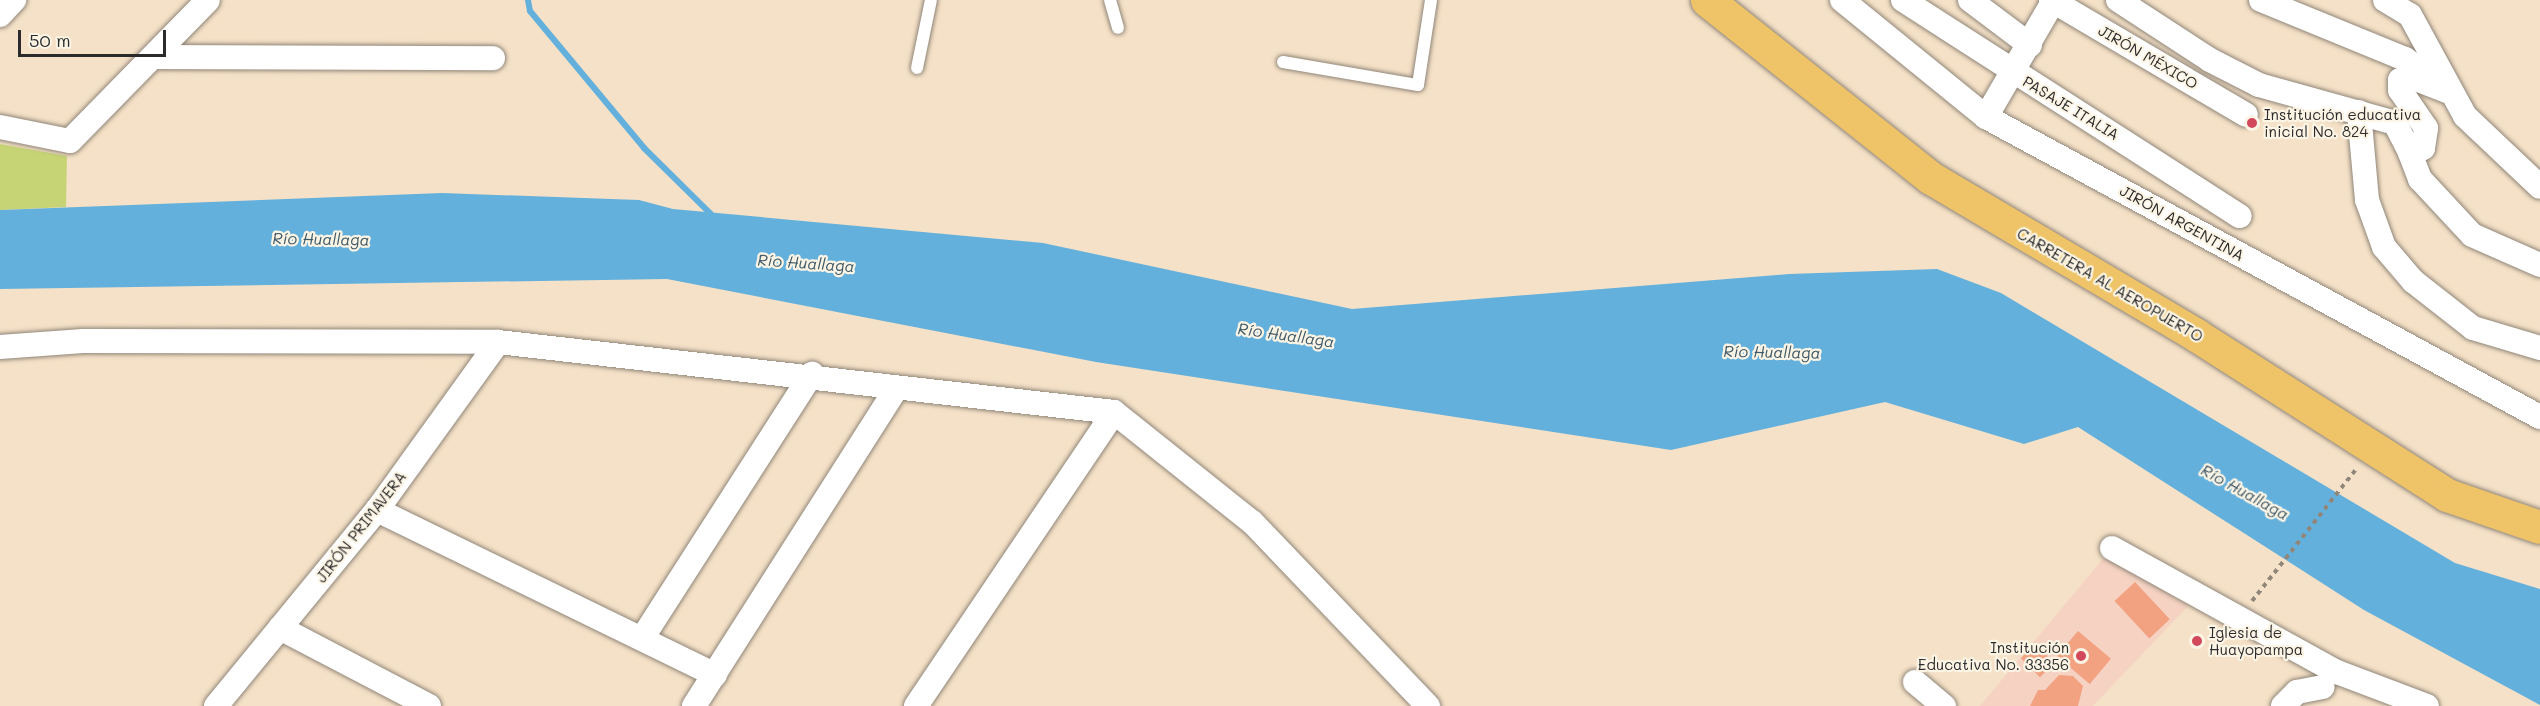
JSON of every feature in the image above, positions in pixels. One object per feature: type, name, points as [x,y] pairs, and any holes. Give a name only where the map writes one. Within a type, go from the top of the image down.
[{"type":"main road","name":"CARRETERA AL AEROPUERTO","points":[[1707,0],[1931,178],[2196,335],[2447,495],[2540,527]]},
{"type":"street","points":[[0,15],[14,0]]},
{"type":"street","points":[[0,127],[70,141],[158,57],[208,0]]},
{"type":"street","name":"JIRÓN ARGENTINA","points":[[1842,0],[1986,117],[2540,417]]},
{"type":"street","name":"PASAJE ITALIA","points":[[1903,0],[2013,73],[2240,216]]},
{"type":"street","points":[[1970,0],[2030,45]]},
{"type":"street","points":[[2118,0],[2210,60],[2259,85],[2395,123],[2420,180],[2472,236],[2540,265]]},
{"type":"street","points":[[2261,0],[2405,59],[2452,93]]},
{"type":"street","points":[[2385,0],[2410,15],[2465,116],[2540,187]]},
{"type":"street","points":[[1986,117],[2030,45],[2053,1]]},
{"type":"street","name":"JIRÓN MÉXICO","points":[[2053,1],[2246,115]]},
{"type":"street","points":[[158,57],[493,58]]},
{"type":"street","points":[[2410,153],[2423,148],[2426,128],[2400,90],[2400,80],[2411,77],[2452,93]]},
{"type":"street","points":[[2359,112],[2367,200],[2384,247],[2413,281],[2473,328],[2540,348]]},
{"type":"street","points":[[2,351],[83,341],[498,342],[812,374],[896,388],[1114,412],[1252,522],[1428,706]]},
{"type":"street","name":"JIRÓN PRIMAVERA","points":[[216,706],[377,510],[498,342]]},
{"type":"street","points":[[643,637],[812,374]]},
{"type":"street","points":[[694,706],[896,388]]},
{"type":"street","points":[[916,706],[1114,412]]},
{"type":"street","points":[[377,510],[643,637],[715,675]]},
{"type":"street","points":[[2112,548],[2327,688]]},
{"type":"street","points":[[280,628],[429,706]]},
{"type":"street","points":[[1915,682],[1937,704]]},
{"type":"street","points":[[2283,706],[2297,692],[2327,688],[2427,706]]},
{"type":"lane","points":[[917,68],[931,0]]},
{"type":"lane","points":[[1110,0],[1118,28]]},
{"type":"lane","points":[[1284,62],[1418,85],[1431,0]]},
{"type":"path","points":[[2254,597],[2344,484]]},
{"type":"shaded area","name":"Institución Educativa No. 33356","points":[[2106,555],[2188,606],[2093,706],[1980,706]]},
{"type":"green space","points":[[0,144],[67,156],[66,207],[0,210]]},
{"type":"water","name":"Río Huallaga","points":[[442,193],[639,200],[673,209],[1043,243],[1352,309],[1789,274],[1937,269],[2001,293],[2455,563],[2540,589],[2540,705],[2364,610],[2078,427],[2024,444],[1885,402],[1671,450],[1096,362],[667,279],[0,289],[0,210]]},
{"type":"building","points":[[2135,582],[2170,619],[2149,638],[2115,601]]},
{"type":"building","points":[[2078,631],[2111,659],[2090,684],[2057,656]]},
{"type":"building","points":[[2035,644],[2054,663],[2040,677],[2021,658]]},
{"type":"building","points":[[2059,675],[2073,676],[2083,686],[2078,706],[2030,706],[2038,690],[2045,690]]},
{"type":"waterway","points":[[528,0],[530,11],[644,148],[714,217]]},
{"type":"place","name":"Institución educativa inicial No. 824","points":[[2252,123]]},
{"type":"place","name":"Iglesia de Huayopampa","points":[[2197,641]]},
{"type":"place","name":"Institución Educativa No. 33356","points":[[2081,656]]}]
